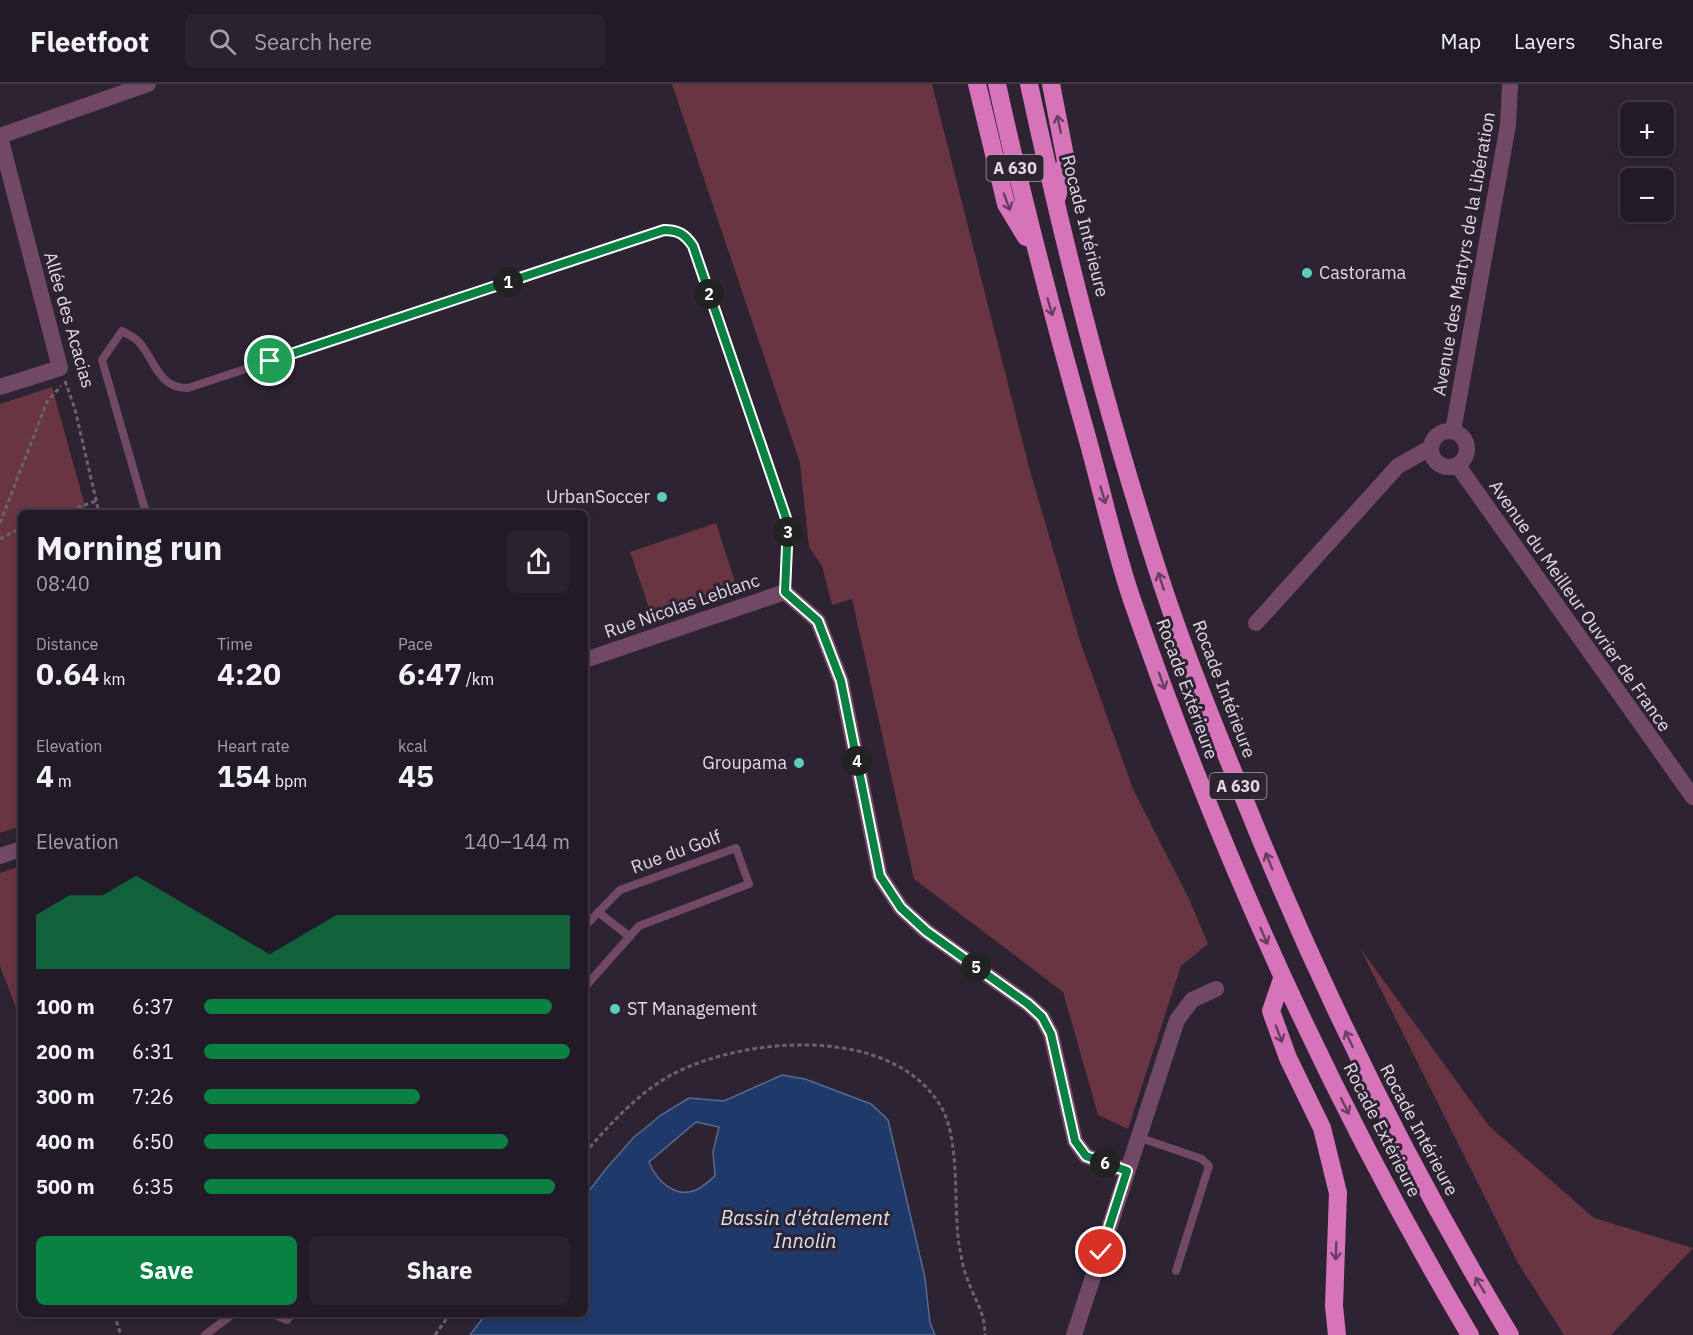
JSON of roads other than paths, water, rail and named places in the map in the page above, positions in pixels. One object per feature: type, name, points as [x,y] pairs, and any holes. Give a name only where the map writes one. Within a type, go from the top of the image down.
[{"type":"highway","points":[[977,84],[1006,204],[1035,251]]},
{"type":"highway","name":"Rocade Extérieure","points":[[997,84],[1035,251],[1131,596],[1216,824],[1282,979],[1346,1109],[1470,1335]]},
{"type":"highway","name":"Rocade Intérieure","points":[[1029,84],[1055,201],[1106,395],[1161,581],[1211,718],[1290,913],[1371,1087],[1464,1259],[1510,1335]]},
{"type":"highway","points":[[1051,84],[1066,161],[1055,201]]},
{"type":"highway","points":[[1282,979],[1271,1011],[1288,1058],[1322,1128],[1338,1193],[1334,1306],[1337,1335]]},
{"type":"street","points":[[0,136],[148,84]]},
{"type":"street","name":"Avenue des Martyrs de la Libération","points":[[1453,431],[1508,125],[1510,84]]},
{"type":"street","name":"Allée des Acacias","points":[[0,136],[63,375],[0,387]]},
{"type":"street","points":[[1446,431],[1453,431],[1464,438],[1468,450],[1458,466],[1452,468],[1439,465],[1431,455],[1430,448],[1435,437],[1446,431]]},
{"type":"street","points":[[1256,623],[1398,466],[1430,448]]},
{"type":"street","name":"Avenue du Meilleur Ouvrier de France","points":[[1458,466],[1693,797]]},
{"type":"street","name":"Rue Nicolas Leblanc","points":[[588,659],[785,592],[818,621],[841,681],[880,876],[901,908],[926,931],[1028,1004],[1042,1017],[1051,1034],[1075,1141],[1086,1156],[1127,1171]]},
{"type":"street","points":[[0,856],[18,850]]},
{"type":"street","points":[[1077,1334],[1127,1171],[1177,1020],[1192,1000],[1216,988]]},
{"type":"lane","points":[[145,510],[102,360],[122,331],[138,342],[164,380],[179,388],[188,388],[664,230],[673,230],[681,232],[693,246],[788,524],[785,592]]},
{"type":"lane","name":"Rue du Golf","points":[[588,923],[620,890],[736,848],[749,884],[639,926],[630,937]]},
{"type":"lane","points":[[588,984],[630,937],[598,912]]},
{"type":"lane","points":[[1138,1137],[1202,1159],[1209,1166],[1176,1271]]},
{"type":"lane","points":[[205,1335],[229,1317]]},
{"type":"water","name":"Bassin d'étalement Innolin","points":[[782,1075],[805,1079],[871,1104],[888,1120],[925,1278],[930,1323],[935,1335],[470,1335],[484,1317],[588,1317],[588,1192],[633,1138],[661,1115],[689,1098],[724,1101]],"holes":[[[696,1122],[719,1127],[713,1152],[715,1176],[696,1190],[688,1192],[681,1192],[667,1186],[656,1175],[649,1162]]]},
{"type":"place","name":"Castorama","points":[[1307,273]]},
{"type":"place","name":"UrbanSoccer","points":[[662,497]]},
{"type":"place","name":"Groupama","points":[[799,763]]},
{"type":"place","name":"ST Management","points":[[615,1009]]}]
